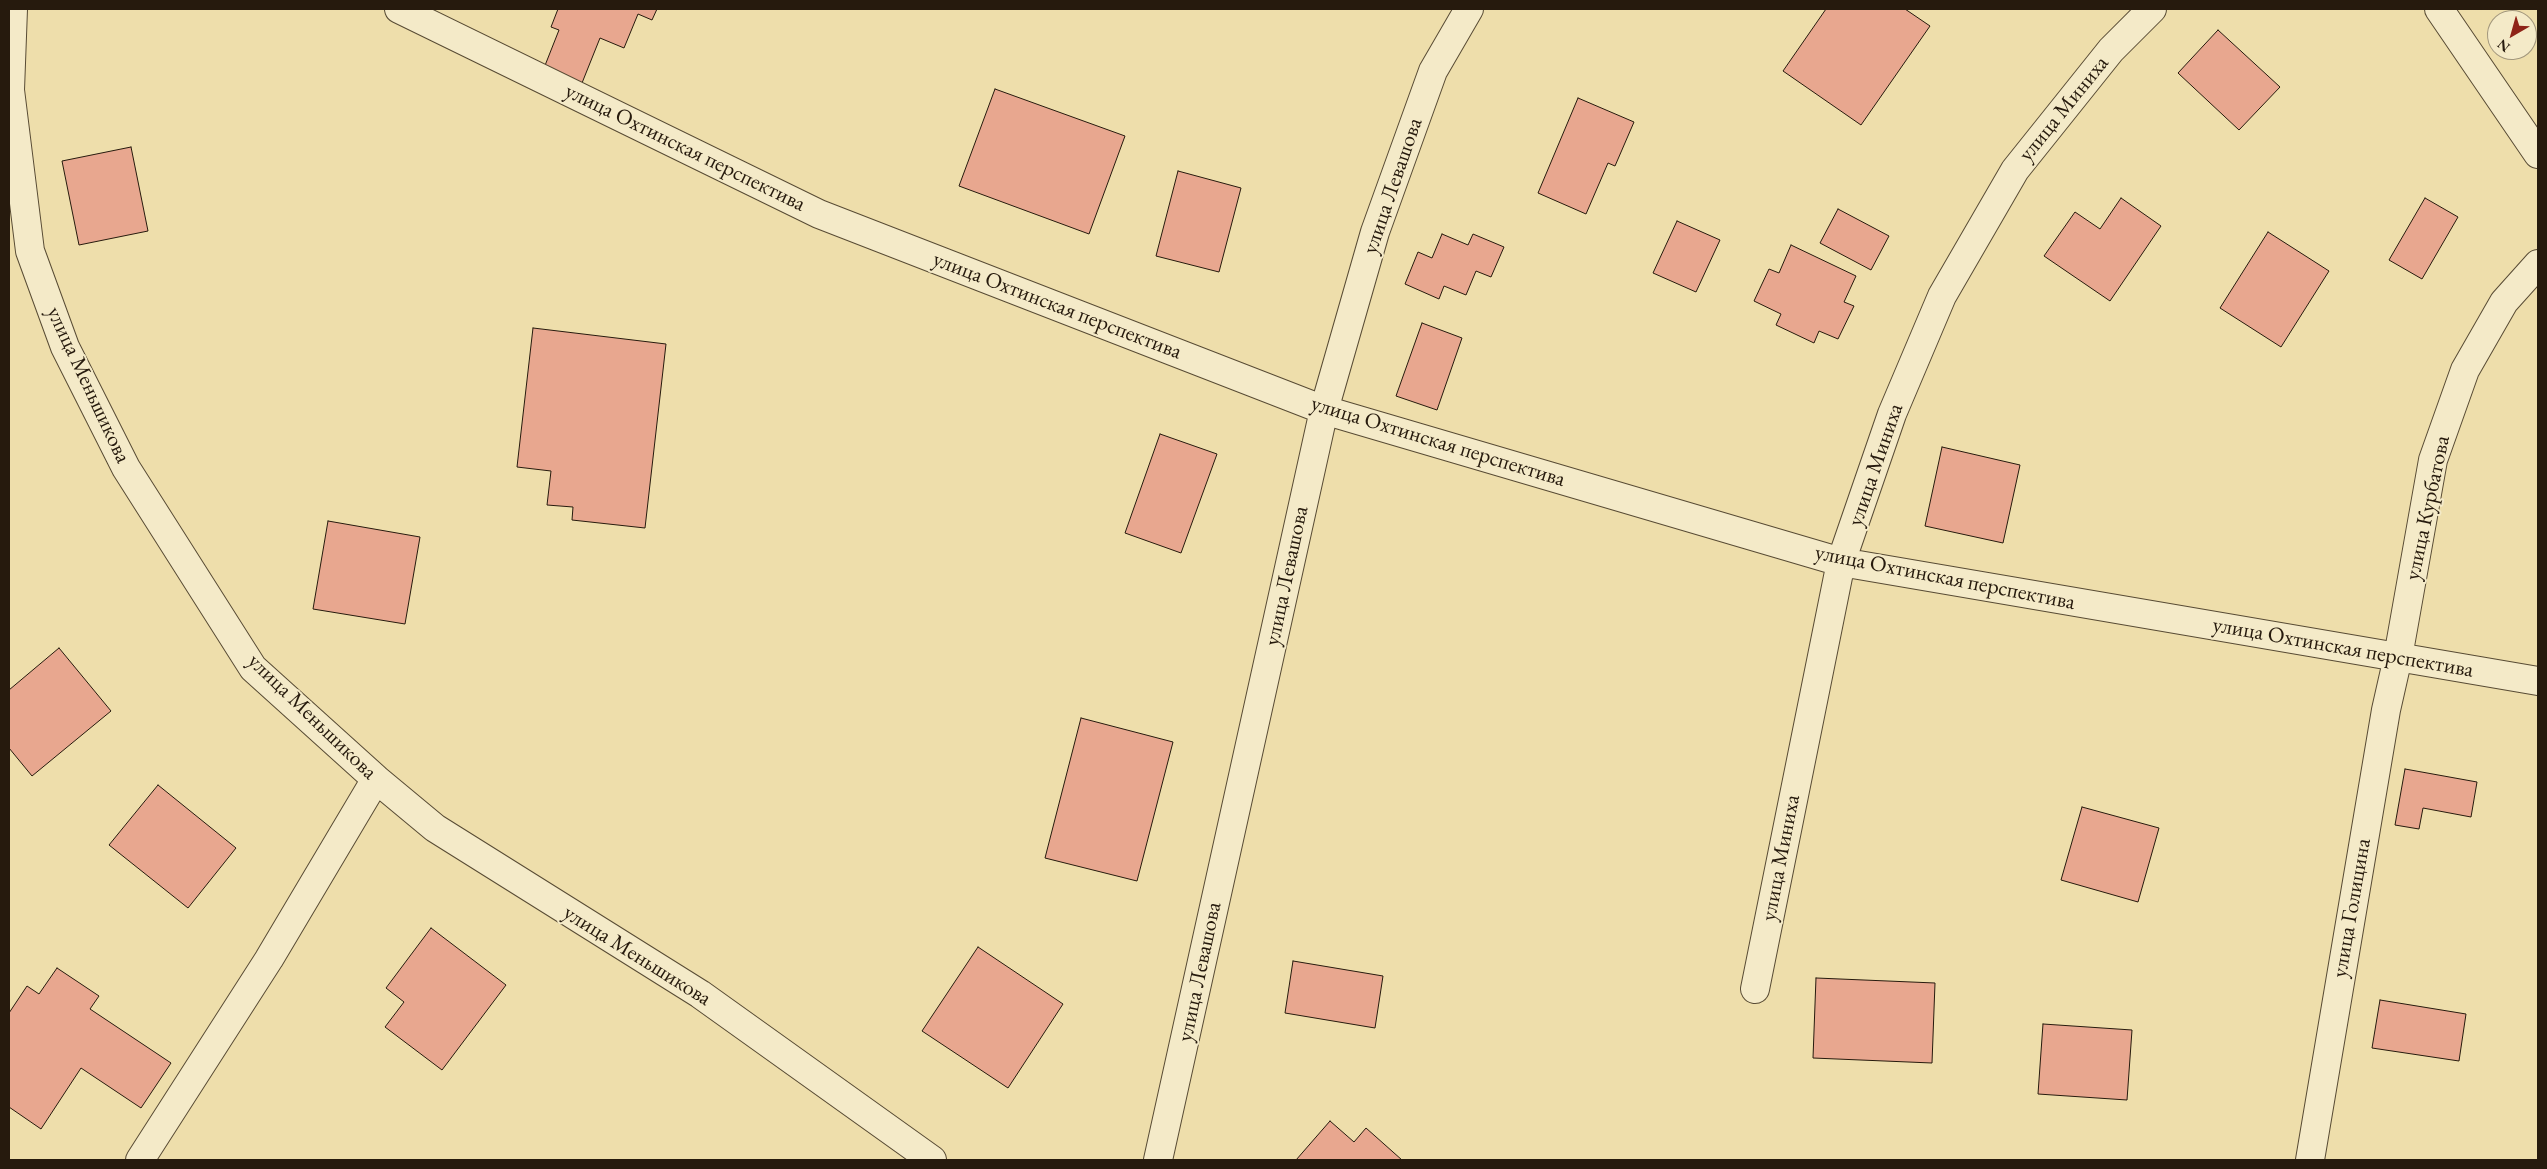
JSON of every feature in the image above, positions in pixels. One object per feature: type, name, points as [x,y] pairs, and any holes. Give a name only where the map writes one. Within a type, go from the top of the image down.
[{"type":"street","name":"улица Меньшикова","points":[[13,9],[10,90],[30,251],[65,347],[126,468],[253,668],[376,779],[435,828],[700,994],[932,1160]]},
{"type":"street","name":"улица Охтинская перспектива","points":[[399,9],[819,214],[1324,410],[1841,562],[2538,681]]},
{"type":"street","name":"улица Левашова","points":[[1158,1160],[1324,410],[1375,232],[1433,71],[1468,9]]},
{"type":"street","name":"улица Миниха","points":[[1755,989],[1841,562],[1892,414],[1942,296],[2015,170],[2111,50],[2152,9]]},
{"type":"street","points":[[2439,9],[2538,154]]},
{"type":"street","name":"улица Курбатова","points":[[2398,657],[2433,460],[2462,379],[2504,302],[2538,264]]},
{"type":"street","name":"улица Голицина","points":[[2310,1160],[2386,710],[2398,657]]},
{"type":"street","points":[[140,1160],[269,959],[376,779]]},
{"type":"building","points":[[558,9],[657,9],[652,20],[638,14],[624,48],[600,38],[582,83],[544,68],[559,30],[551,27]]},
{"type":"building","points":[[1826,9],[1905,9],[1930,26],[1861,125],[1783,71]]},
{"type":"building","points":[[2218,30],[2280,87],[2239,130],[2178,73]]},
{"type":"building","points":[[995,89],[1125,136],[1089,234],[959,186]]},
{"type":"building","points":[[1578,98],[1634,122],[1615,166],[1608,163],[1586,214],[1538,193]]},
{"type":"building","points":[[131,147],[148,231],[79,245],[62,161]]},
{"type":"building","points":[[1178,171],[1241,188],[1219,272],[1156,256]]},
{"type":"building","points":[[2121,198],[2161,226],[2110,301],[2044,256],[2075,212],[2100,229]]},
{"type":"building","points":[[2425,198],[2458,217],[2422,279],[2389,260]]},
{"type":"building","points":[[1838,209],[1889,236],[1871,270],[1820,243]]},
{"type":"building","points":[[1677,221],[1720,240],[1696,292],[1653,273]]},
{"type":"building","points":[[2268,232],[2329,271],[2281,347],[2220,308]]},
{"type":"building","points":[[1442,234],[1468,245],[1473,234],[1504,247],[1491,277],[1476,271],[1466,295],[1444,286],[1439,299],[1405,284],[1418,252],[1432,258]]},
{"type":"building","points":[[1791,245],[1856,276],[1844,302],[1854,306],[1838,339],[1819,331],[1814,343],[1776,325],[1781,314],[1754,301],[1769,269],[1779,273]]},
{"type":"building","points":[[1422,323],[1462,338],[1437,410],[1396,396]]},
{"type":"building","points":[[533,328],[666,344],[645,528],[572,520],[573,507],[547,505],[551,471],[517,467]]},
{"type":"building","points":[[1160,434],[1217,454],[1181,553],[1125,533]]},
{"type":"building","points":[[1942,447],[2020,465],[2003,543],[1925,526]]},
{"type":"building","points":[[328,521],[420,537],[405,624],[313,609]]},
{"type":"building","points":[[59,648],[111,711],[32,776],[9,748],[9,690]]},
{"type":"building","points":[[1081,718],[1173,742],[1137,881],[1045,858]]},
{"type":"building","points":[[2405,769],[2477,782],[2471,817],[2423,808],[2419,829],[2395,825]]},
{"type":"building","points":[[158,785],[236,848],[188,908],[109,845]]},
{"type":"building","points":[[2082,807],[2159,828],[2138,902],[2061,880]]},
{"type":"building","points":[[431,928],[506,985],[442,1070],[385,1027],[404,1002],[386,988]]},
{"type":"building","points":[[978,947],[1063,1004],[1008,1088],[922,1031]]},
{"type":"building","points":[[1293,961],[1383,976],[1375,1028],[1285,1013]]},
{"type":"building","points":[[57,968],[99,996],[90,1009],[171,1063],[141,1108],[81,1068],[41,1129],[9,1107],[9,1013],[27,986],[39,994]]},
{"type":"building","points":[[1816,978],[1935,983],[1932,1063],[1813,1058]]},
{"type":"building","points":[[2380,1000],[2466,1014],[2459,1061],[2372,1048]]},
{"type":"building","points":[[2043,1024],[2132,1030],[2127,1100],[2038,1094]]},
{"type":"building","points":[[1330,1121],[1354,1142],[1366,1128],[1402,1160],[1296,1160]]}]
